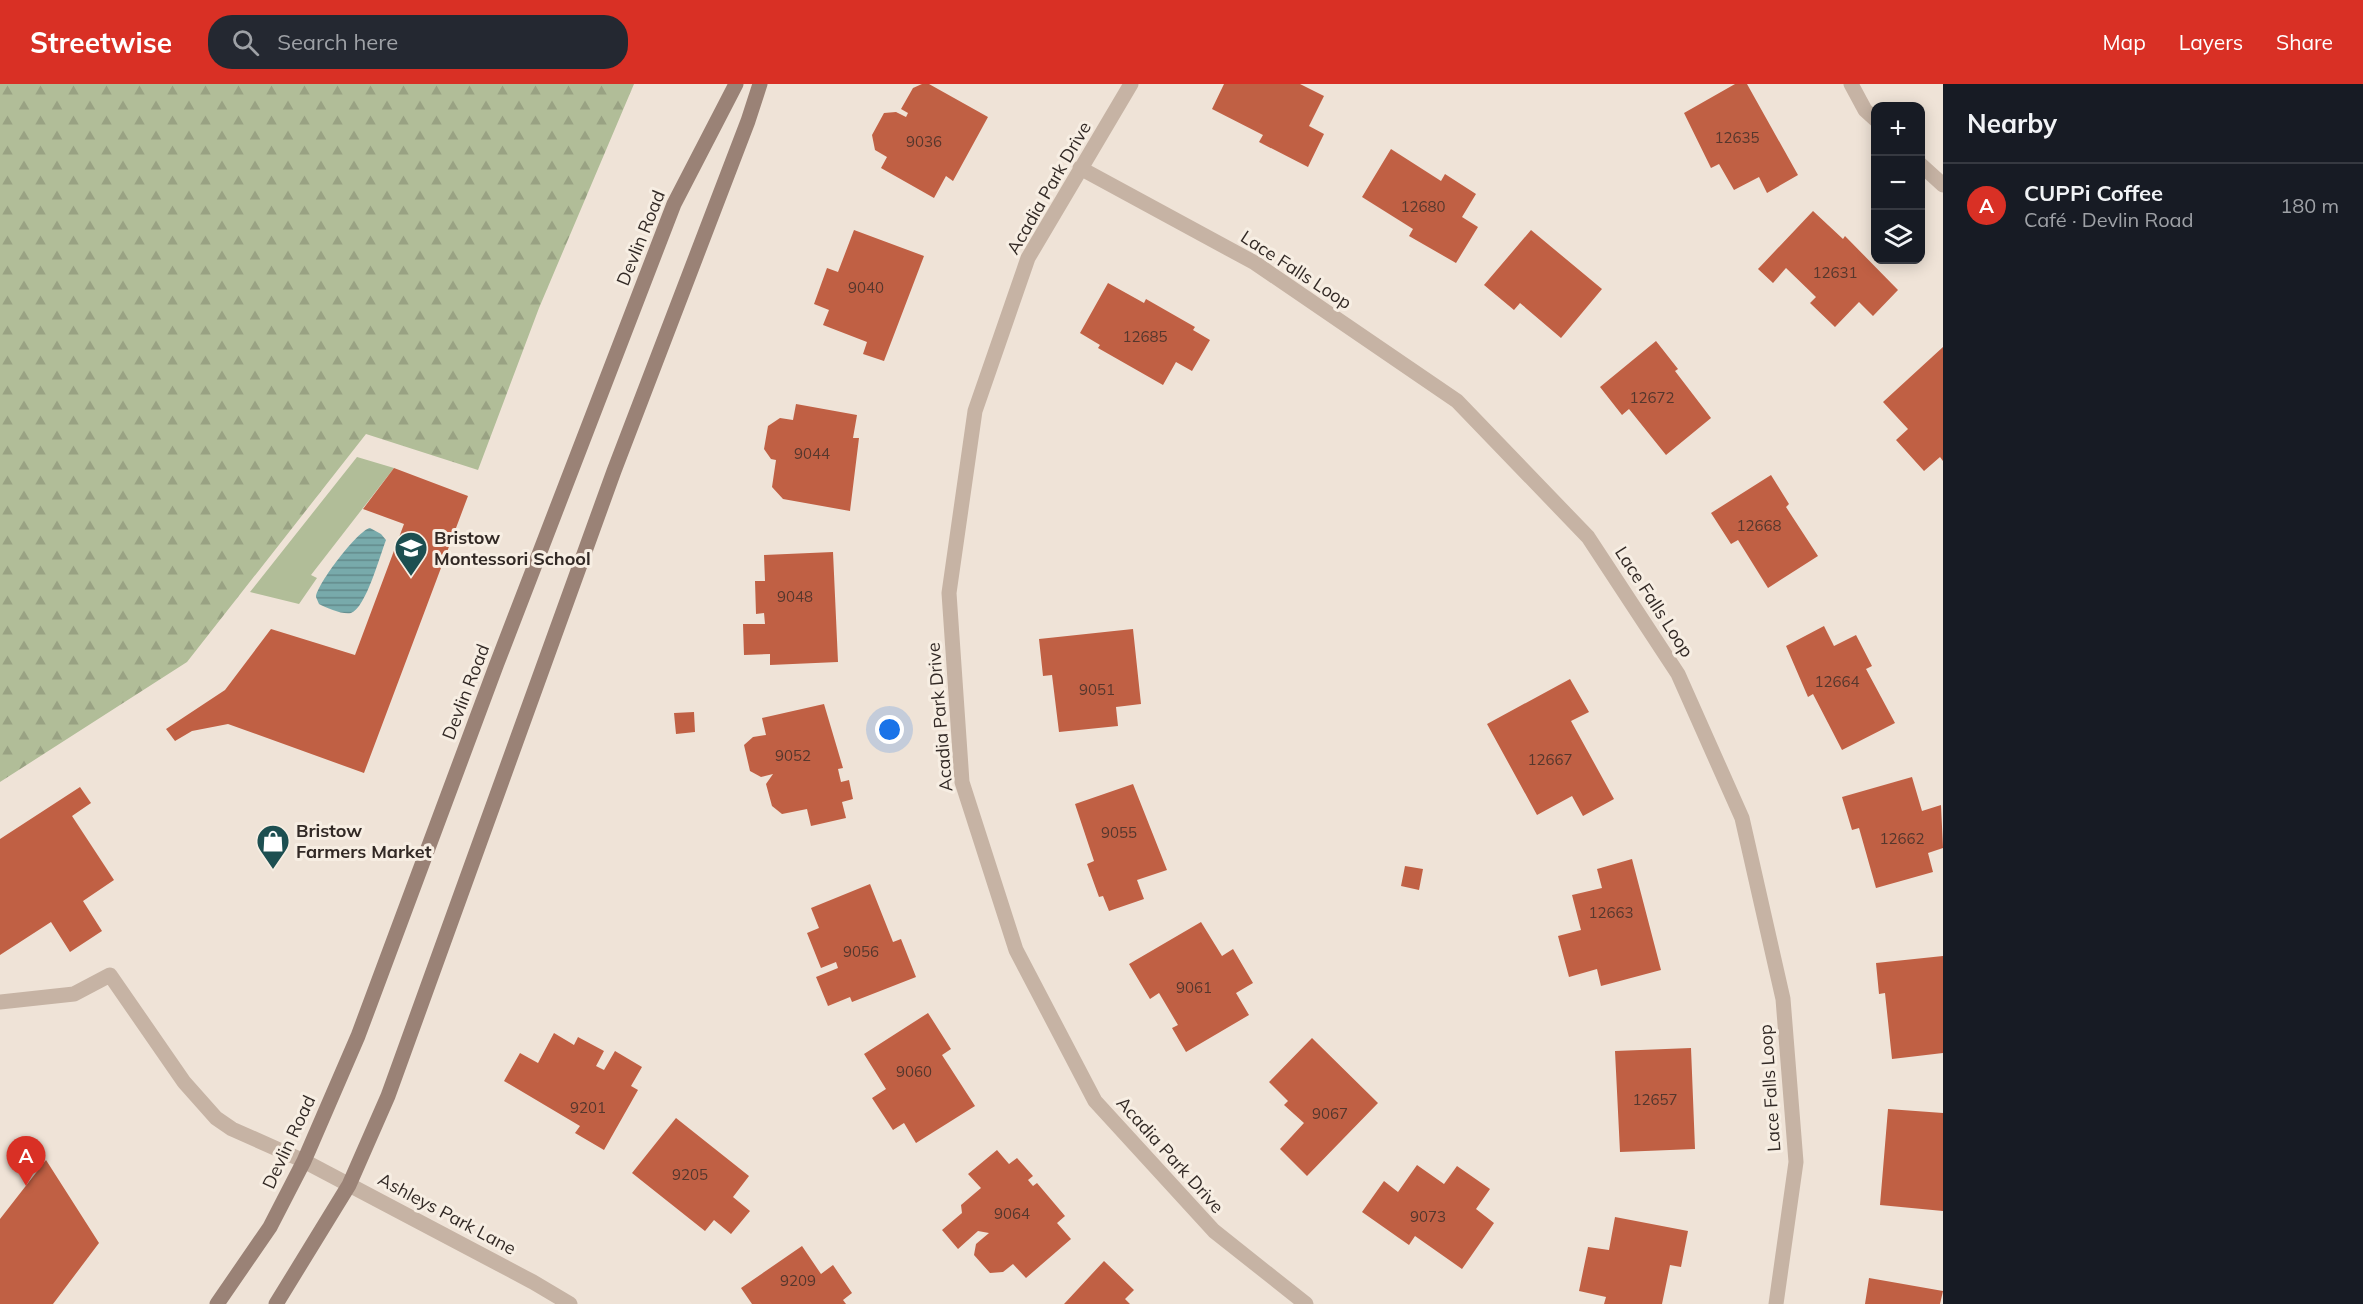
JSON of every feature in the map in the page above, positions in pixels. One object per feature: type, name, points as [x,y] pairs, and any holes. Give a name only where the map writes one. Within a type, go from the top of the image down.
[{"type":"main road","name":"Devlin Road","points":[[217,1304],[270,1227],[304,1161],[358,1036],[496,666],[674,204],[736,84]]},
{"type":"main road","points":[[276,1304],[349,1185],[388,1096],[614,471],[760,84]]},
{"type":"street","name":"Acadia Park Drive","points":[[1131,84],[1028,258],[975,411],[949,593],[962,782],[1016,950],[1095,1101],[1214,1232],[1306,1304]]},
{"type":"street","points":[[1851,84],[1865,110],[1871,116]]},
{"type":"street","name":"Lace Falls Loop","points":[[1080,168],[1255,263],[1457,401],[1588,537],[1678,674],[1742,818],[1783,999],[1796,1162],[1776,1304]]},
{"type":"street","points":[[1925,169],[1943,185]]},
{"type":"street","name":"Ashleys Park Lane","points":[[0,1002],[74,994],[110,975],[184,1082],[216,1118],[232,1130],[304,1161],[533,1282],[570,1304]]},
{"type":"green space","points":[[0,84],[634,84],[539,308],[478,470],[366,434],[187,662],[0,782]]},
{"type":"green space","points":[[357,457],[394,468],[311,575],[317,578],[299,604],[250,592]]},
{"type":"water","points":[[370,528],[386,540],[362,602],[351,613],[335,611],[319,604],[316,597],[318,590],[330,570],[348,547]]},
{"type":"building","points":[[929,84],[988,117],[953,181],[946,176],[934,198],[881,168],[887,157],[875,150],[872,135],[884,113],[896,112],[906,117],[908,113],[901,109],[913,88]]},
{"type":"building","points":[[1224,84],[1300,84],[1324,96],[1309,126],[1324,134],[1308,167],[1259,142],[1263,135],[1212,109]]},
{"type":"building","points":[[1735,84],[1747,84],[1798,175],[1767,193],[1759,177],[1734,190],[1719,164],[1711,168],[1684,113]]},
{"type":"building","points":[[1391,149],[1441,181],[1445,174],[1476,194],[1462,217],[1478,227],[1456,263],[1409,236],[1413,229],[1362,197]]},
{"type":"building","points":[[1813,211],[1843,239],[1845,236],[1898,290],[1873,316],[1859,302],[1835,327],[1810,303],[1816,297],[1786,268],[1773,283],[1758,269]]},
{"type":"building","points":[[854,230],[924,256],[884,361],[863,354],[867,342],[823,325],[829,310],[814,304],[827,268],[838,272]]},
{"type":"building","points":[[1531,230],[1602,289],[1561,338],[1520,303],[1514,310],[1484,285]]},
{"type":"building","points":[[1108,283],[1144,303],[1146,299],[1195,327],[1193,330],[1210,340],[1192,371],[1176,362],[1163,385],[1098,348],[1100,345],[1080,333]]},
{"type":"building","points":[[1656,341],[1678,369],[1675,371],[1711,418],[1666,455],[1629,409],[1622,415],[1600,387]]},
{"type":"building","points":[[1943,347],[1943,461],[1940,457],[1924,471],[1896,440],[1908,429],[1883,402]]},
{"type":"building","points":[[796,404],[857,415],[853,438],[859,438],[850,511],[783,499],[772,487],[776,460],[771,459],[764,449],[768,426],[780,418],[793,420]]},
{"type":"building","name":"Bristow Montessori School","points":[[394,468],[468,496],[364,773],[228,724],[192,731],[175,741],[166,729],[225,690],[271,629],[355,655],[404,524],[363,509]]},
{"type":"building","points":[[1771,475],[1789,504],[1786,507],[1818,556],[1768,588],[1738,540],[1731,544],[1711,513]]},
{"type":"building","points":[[833,552],[838,662],[770,665],[770,654],[744,655],[743,624],[765,624],[764,613],[756,614],[755,581],[765,581],[764,555]]},
{"type":"building","points":[[1824,626],[1834,646],[1856,635],[1872,666],[1866,669],[1895,723],[1842,750],[1813,694],[1808,697],[1786,646]]},
{"type":"building","points":[[1133,629],[1141,704],[1116,707],[1118,726],[1059,732],[1052,675],[1043,676],[1039,639]]},
{"type":"building","points":[[1570,679],[1589,712],[1571,721],[1614,799],[1583,816],[1572,796],[1537,815],[1487,724]]},
{"type":"building","points":[[824,704],[843,768],[838,769],[841,782],[849,780],[853,799],[842,802],[846,818],[811,826],[807,809],[782,814],[772,806],[766,784],[773,774],[761,777],[750,771],[744,745],[753,737],[766,735],[762,718]]},
{"type":"building","points":[[694,712],[695,732],[676,734],[674,713]]},
{"type":"building","points":[[1912,777],[1922,811],[1941,805],[1943,848],[1928,853],[1933,872],[1876,888],[1859,828],[1852,830],[1842,797]]},
{"type":"building","points":[[1133,784],[1167,870],[1137,880],[1144,899],[1109,911],[1103,896],[1099,897],[1087,864],[1094,861],[1075,804]]},
{"type":"building","points":[[80,787],[91,803],[72,816],[114,880],[83,901],[102,931],[70,952],[51,922],[0,955],[0,839]]},
{"type":"building","points":[[1632,859],[1661,970],[1601,986],[1597,969],[1569,977],[1558,936],[1581,930],[1572,895],[1602,888],[1597,869]]},
{"type":"building","points":[[1405,866],[1423,869],[1419,890],[1401,886]]},
{"type":"building","points":[[870,884],[893,942],[901,939],[916,977],[852,1002],[850,997],[828,1006],[816,977],[838,968],[836,962],[821,968],[807,933],[819,928],[811,908]]},
{"type":"building","points":[[1201,922],[1222,956],[1233,949],[1253,983],[1236,993],[1249,1015],[1186,1052],[1172,1028],[1178,1025],[1159,993],[1150,999],[1129,964]]},
{"type":"building","points":[[1943,956],[1943,1053],[1892,1059],[1885,993],[1879,994],[1876,963]]},
{"type":"building","points":[[928,1013],[951,1049],[942,1055],[975,1106],[916,1143],[904,1123],[893,1130],[872,1098],[886,1089],[864,1054]]},
{"type":"building","points":[[554,1033],[574,1045],[578,1037],[604,1051],[596,1066],[604,1070],[615,1051],[642,1067],[631,1086],[638,1090],[604,1150],[575,1133],[580,1126],[504,1081],[520,1053],[538,1063]]},
{"type":"building","points":[[1312,1038],[1378,1103],[1307,1176],[1280,1149],[1304,1123],[1284,1105],[1288,1101],[1269,1082]]},
{"type":"building","points":[[1691,1048],[1695,1149],[1620,1152],[1615,1051]]},
{"type":"building","points":[[1888,1109],[1943,1113],[1943,1211],[1880,1205]]},
{"type":"building","points":[[676,1118],[749,1176],[733,1197],[750,1211],[731,1234],[714,1220],[705,1231],[632,1173]]},
{"type":"building","points":[[997,1150],[1009,1164],[1017,1158],[1033,1176],[1028,1180],[1033,1186],[1037,1183],[1065,1216],[1057,1223],[1071,1239],[1026,1278],[1013,1264],[1003,1272],[990,1273],[974,1255],[976,1244],[989,1233],[978,1231],[958,1249],[942,1230],[962,1213],[961,1205],[981,1188],[968,1174]]},
{"type":"building","points":[[46,1160],[99,1243],[53,1304],[0,1304],[0,1219]]},
{"type":"building","points":[[1417,1165],[1444,1184],[1457,1166],[1490,1189],[1476,1209],[1494,1223],[1462,1269],[1415,1236],[1409,1245],[1362,1212],[1384,1181],[1398,1192]]},
{"type":"building","points":[[1615,1217],[1688,1231],[1681,1267],[1670,1265],[1662,1304],[1604,1304],[1606,1297],[1579,1291],[1588,1247],[1609,1250]]},
{"type":"building","points":[[802,1246],[821,1274],[833,1265],[852,1293],[843,1300],[846,1304],[752,1304],[741,1288]]},
{"type":"building","points":[[1104,1261],[1134,1290],[1125,1299],[1130,1304],[1064,1304]]},
{"type":"building","points":[[1869,1278],[1943,1291],[1940,1304],[1865,1304]]},
{"type":"place","name":"Bristow Montessori School","points":[[411,577]]},
{"type":"place","name":"Bristow Farmers Market","points":[[273,870]]},
{"type":"place","name":"CUPPi Coffee","points":[[26,1186]]}]
